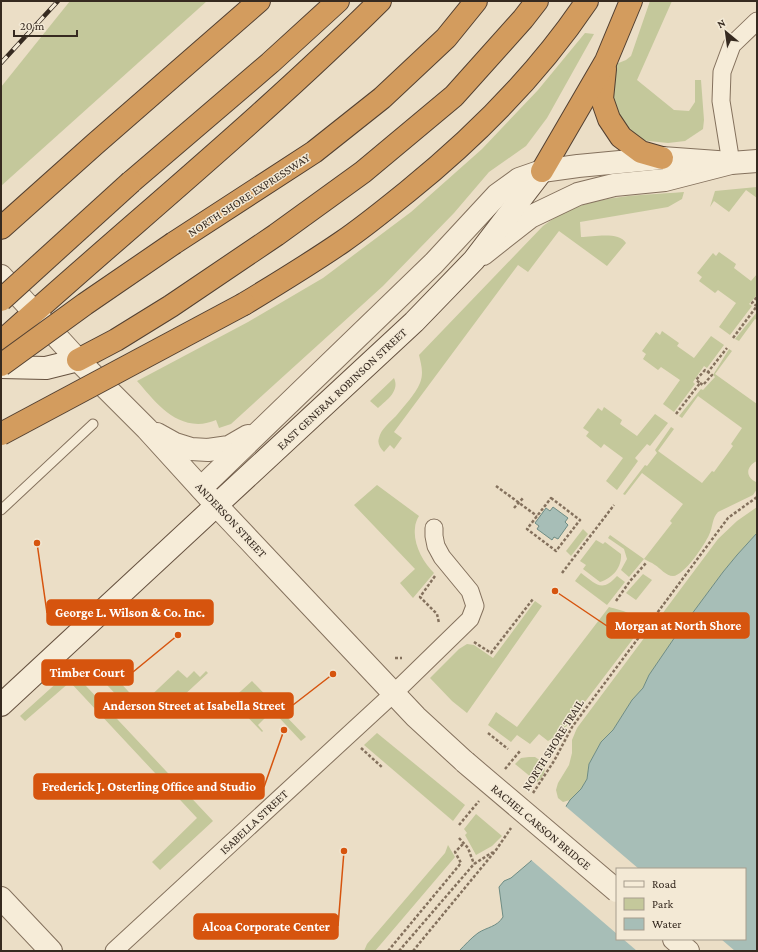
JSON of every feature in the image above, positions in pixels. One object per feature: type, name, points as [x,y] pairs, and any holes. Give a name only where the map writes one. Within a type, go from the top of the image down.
[{"type":"highway","points":[[234,22],[252,1]]},
{"type":"highway","points":[[1,228],[258,1]]},
{"type":"highway","points":[[1,300],[131,182],[338,1]]},
{"type":"highway","points":[[1,342],[186,180],[345,36],[380,1]]},
{"type":"highway","name":"NORTH SHORE EXPRESSWAY","points":[[1,366],[85,304],[174,243],[314,152],[382,98],[446,38],[476,1]]},
{"type":"highway","points":[[78,360],[116,340],[171,306],[276,235],[363,172],[454,96],[523,19],[537,1]]},
{"type":"highway","points":[[1,434],[244,304],[296,273],[343,242],[444,162],[489,119],[536,68],[587,1]]},
{"type":"highway","points":[[542,171],[606,61],[631,1]]},
{"type":"highway","points":[[606,61],[602,99],[609,119],[621,137],[640,152],[662,158]]},
{"type":"street","points":[[757,21],[732,45],[722,72],[721,101],[731,163],[757,161]]},
{"type":"street","name":"EAST GENERAL ROBINSON STREET","points":[[201,488],[434,264],[497,195],[519,179],[542,171],[662,158],[731,163]]},
{"type":"street","name":"EAST GENERAL ROBINSON STREET","points":[[1,705],[414,322],[474,260],[530,217],[578,194],[614,185],[665,180],[731,163]]},
{"type":"street","points":[[474,260],[542,171]]},
{"type":"street","name":"ANDERSON STREET","points":[[1,276],[78,360],[147,429],[217,506],[394,693],[437,738],[464,762]]},
{"type":"street","points":[[1,366],[46,368],[78,360]]},
{"type":"street","points":[[147,429],[176,444],[190,449],[208,450],[229,446],[267,425]]},
{"type":"street","name":"ISABELLA STREET","points":[[114,951],[394,693],[470,619],[475,606],[470,591],[446,562],[436,546],[434,528]]},
{"type":"street","name":"RACHEL CARSON BRIDGE","points":[[464,762],[616,890]]},
{"type":"street","points":[[1,898],[51,951]]},
{"type":"street","points":[[675,940],[688,951]]},
{"type":"lane","points":[[1,510],[93,424]]},
{"type":"path","points":[[734,338],[757,306],[752,303],[757,297]]},
{"type":"path","points":[[708,372],[727,348]]},
{"type":"path","points":[[705,370],[712,375],[703,385],[700,383],[696,380],[705,370]]},
{"type":"path","points":[[676,414],[700,383]]},
{"type":"path","points":[[496,486],[538,516]]},
{"type":"path","name":"NORTH SHORE TRAIL","points":[[529,799],[554,761],[572,727],[728,518],[757,497]]},
{"type":"path","points":[[514,508],[523,498]]},
{"type":"path","points":[[551,498],[580,520],[556,551],[527,529],[538,516],[551,498]]},
{"type":"path","points":[[562,573],[614,505]]},
{"type":"path","points":[[616,601],[630,581],[646,563]]},
{"type":"path","points":[[437,573],[420,597],[437,614],[439,627]]},
{"type":"path","points":[[467,641],[474,642],[492,653],[533,599]]},
{"type":"path","points":[[395,658],[404,658]]},
{"type":"path","points":[[488,733],[508,749]]},
{"type":"path","points":[[356,744],[383,768]]},
{"type":"path","points":[[413,951],[496,850],[513,824]]},
{"type":"path","points":[[459,838],[464,843],[474,864]]},
{"type":"path","points":[[388,951],[461,863],[455,852],[464,843]]},
{"type":"path","points":[[399,951],[474,864],[496,850]]},
{"type":"green space","points":[[70,1],[207,1],[1,186],[1,87]]},
{"type":"green space","points":[[650,1],[672,1],[637,80],[674,110],[689,111],[695,102],[695,80],[701,80],[704,120],[703,129],[685,141],[668,143],[639,140],[621,126],[607,84],[616,64],[631,56]]},
{"type":"green space","points":[[585,33],[594,34],[547,118],[526,146],[489,172],[454,213],[383,286],[231,424],[219,428],[216,420],[198,424],[179,420],[156,403],[137,381],[248,322],[323,278],[411,212],[482,149],[538,90]]},
{"type":"green space","points":[[757,187],[757,198],[746,190],[729,212],[714,201],[710,207],[715,191]]},
{"type":"green space","points":[[684,192],[682,199],[668,207],[580,222],[581,237],[612,236],[623,239],[626,243],[607,266],[559,231],[528,272],[518,265],[394,432],[402,438],[394,449],[390,445],[384,452],[378,442],[380,435],[409,400],[420,383],[422,372],[419,355],[543,226],[575,208],[593,202],[610,198]]},
{"type":"green space","points":[[719,252],[736,264],[734,268],[751,281],[757,274],[757,295],[749,304],[752,306],[730,335],[719,327],[736,303],[718,290],[715,293],[699,281],[702,277],[697,273],[713,253],[716,256]]},
{"type":"green space","points":[[757,312],[757,320],[755,319],[739,341],[735,339]]},
{"type":"green space","points":[[662,331],[679,343],[677,346],[694,358],[711,336],[724,345],[707,368],[704,366],[693,382],[695,384],[674,412],[663,404],[680,380],[661,367],[658,370],[643,359],[646,354],[642,351],[656,332],[660,335]]},
{"type":"green space","points":[[729,349],[732,351],[715,374],[757,404],[757,461],[753,463],[748,472],[752,480],[756,482],[757,489],[753,495],[718,512],[709,535],[703,545],[694,559],[678,575],[670,576],[654,564],[644,559],[672,523],[670,521],[683,504],[642,473],[625,495],[623,494],[645,465],[647,466],[657,453],[655,450],[671,427],[674,429],[658,451],[702,483],[712,471],[714,472],[733,446],[731,444],[742,428],[698,396],[682,418],[679,416],[701,389],[703,390],[715,377],[713,375]]},
{"type":"green space","points":[[394,378],[395,387],[392,395],[378,408],[370,401]]},
{"type":"green space","points":[[604,407],[622,420],[620,424],[637,436],[655,414],[668,423],[650,446],[647,444],[635,458],[638,461],[617,490],[606,481],[623,458],[604,444],[601,448],[586,436],[589,432],[583,428],[598,408],[602,411]]},
{"type":"green space","points":[[377,485],[419,516],[415,526],[417,546],[426,564],[434,573],[413,598],[400,583],[415,569],[354,505]]},
{"type":"green space","points":[[757,507],[757,533],[723,572],[677,634],[649,675],[643,688],[632,700],[613,730],[601,742],[589,764],[587,779],[581,789],[570,800],[563,802],[558,798],[556,790],[558,783],[569,765],[572,753],[572,740],[577,728],[718,539],[737,521]]},
{"type":"green space","points":[[583,529],[588,534],[571,556],[566,551]]},
{"type":"green space","points":[[610,535],[644,559],[629,577],[621,570],[627,559],[624,549],[608,538]]},
{"type":"green space","points":[[596,540],[603,544],[605,542],[621,554],[620,563],[613,575],[600,582],[583,569],[586,565],[580,561]]},
{"type":"green space","points":[[581,573],[599,585],[607,584],[617,576],[625,582],[607,605],[575,581]]},
{"type":"green space","points":[[643,574],[652,580],[636,600],[626,593]]},
{"type":"green space","points":[[535,601],[542,606],[467,713],[452,701],[430,678],[459,649],[467,644],[474,645],[493,658]]},
{"type":"green space","points":[[609,607],[630,614],[634,617],[639,625],[639,631],[562,732],[548,741],[539,734],[530,744],[517,735],[511,742],[488,725],[496,712],[517,727]]},
{"type":"green space","points":[[71,670],[213,821],[160,870],[152,862],[197,818],[70,682],[25,721],[20,716]]},
{"type":"green space","points":[[178,670],[187,678],[194,671],[200,677],[206,671],[208,673],[168,710],[156,699],[137,717],[107,685],[115,677],[141,705]]},
{"type":"green space","points":[[252,681],[306,737],[301,741],[271,709],[264,715],[266,717],[258,725],[263,731],[262,732],[231,700]]},
{"type":"green space","points":[[377,733],[465,805],[453,821],[364,745]]},
{"type":"green space","points":[[535,757],[544,763],[544,774],[537,782],[515,764],[521,758]]},
{"type":"green space","points":[[476,814],[502,836],[492,846],[476,855],[465,835],[467,833],[464,829]]},
{"type":"green space","points":[[448,845],[455,857],[375,951],[364,951],[367,944],[445,853]]},
{"type":"water","points":[[553,507],[568,518],[565,522],[568,525],[558,539],[554,537],[552,540],[537,529],[539,526],[535,523],[546,508],[550,511]]},
{"type":"water","points":[[757,533],[757,951],[459,951],[475,935],[495,925],[501,920],[503,917],[499,887],[504,881],[511,878],[531,861],[570,800],[581,789],[587,779],[589,764],[601,742],[613,730],[632,700],[643,688],[649,675],[677,634],[723,572]]},
{"type":"pier","points":[[564,805],[638,868],[616,868],[616,933],[530,859]]},
{"type":"pier","points":[[624,940],[722,940],[735,951],[637,951]]},
{"type":"railway","points":[[1,63],[58,1]]},
{"type":"place","name":"George L. Wilson & Co. Inc.","points":[[37,543]]},
{"type":"place","name":"Morgan at North Shore","points":[[555,591]]},
{"type":"place","name":"Timber Court","points":[[178,635]]},
{"type":"place","name":"Anderson Street at Isabella Street","points":[[333,674]]},
{"type":"place","name":"Frederick J. Osterling Office and Studio","points":[[284,730]]},
{"type":"place","name":"Alcoa Corporate Center","points":[[344,851]]}]
